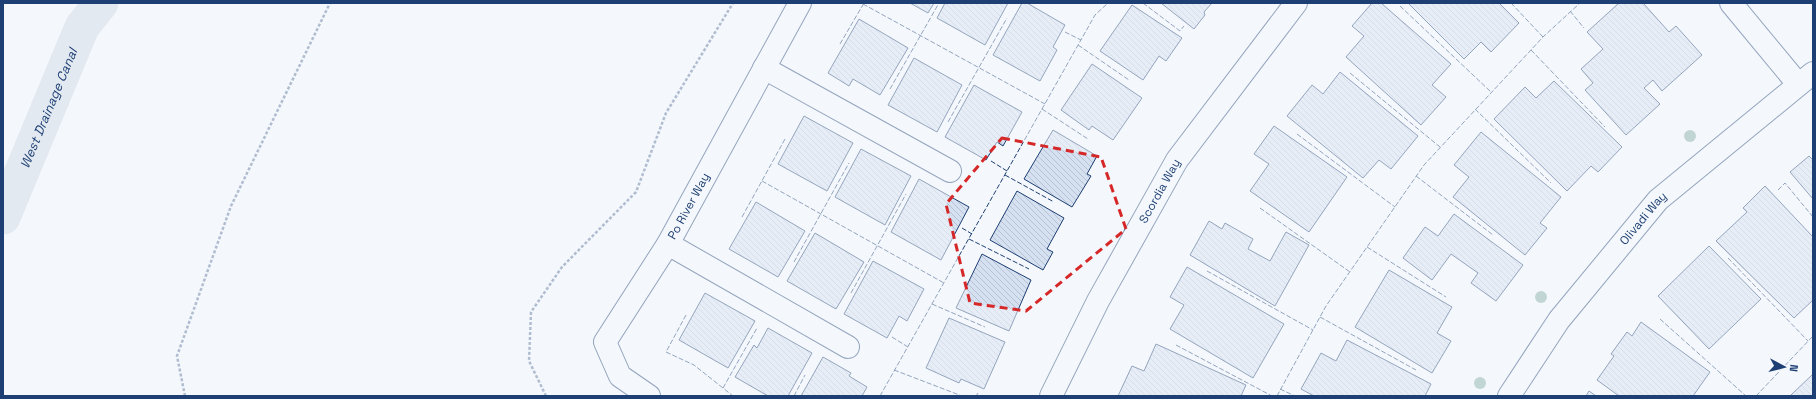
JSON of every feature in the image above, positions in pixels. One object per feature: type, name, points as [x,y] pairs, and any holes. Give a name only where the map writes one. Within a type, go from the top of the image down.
[{"type":"street","name":"Po River Way","points":[[649,396],[620,376],[605,342],[668,244],[800,3]]},
{"type":"street","name":"Scordia Way","points":[[1051,396],[1098,301],[1177,160],[1296,3]]},
{"type":"street","points":[[1732,3],[1805,78]]},
{"type":"street","points":[[764,68],[950,171]]},
{"type":"street","name":"Olivadi Way","points":[[1509,396],[1559,320],[1658,200],[1805,78]]},
{"type":"street","points":[[668,244],[848,346]]},
{"type":"path","points":[[185,396],[177,356],[231,206],[330,3]]},
{"type":"path","points":[[546,396],[529,361],[531,312],[562,267],[636,192],[666,113],[733,3]]},
{"type":"highlighted area","points":[[1002,138],[1101,157],[1126,229],[1026,311],[970,303],[946,204]]},
{"type":"building","points":[[910,3],[934,3],[928,13]]},
{"type":"building","points":[[945,3],[1008,3],[985,45],[937,18]]},
{"type":"building","points":[[1022,3],[1027,3],[1065,25],[1053,47],[1057,50],[1040,81],[993,55]]},
{"type":"building","points":[[1161,3],[1212,3],[1204,12],[1205,15],[1194,29]]},
{"type":"building","points":[[1372,3],[1381,3],[1451,64],[1432,85],[1446,97],[1421,125],[1346,57],[1364,36],[1352,26]]},
{"type":"building","points":[[1408,3],[1499,3],[1519,23],[1491,52],[1481,42],[1464,59]]},
{"type":"building","points":[[1619,3],[1643,3],[1669,32],[1676,26],[1702,55],[1662,91],[1653,80],[1644,88],[1660,104],[1626,135],[1585,90],[1593,83],[1581,69],[1603,49],[1587,32]]},
{"type":"building","points":[[1132,5],[1182,38],[1166,61],[1159,56],[1143,80],[1100,51]]},
{"type":"building","points":[[859,19],[908,48],[880,95],[853,79],[849,86],[828,73]]},
{"type":"building","points":[[914,58],[962,85],[937,132],[888,105]]},
{"type":"building","points":[[1092,64],[1142,98],[1113,140],[1092,126],[1089,130],[1061,110]]},
{"type":"building","points":[[1340,72],[1418,136],[1391,169],[1379,160],[1363,178],[1287,116],[1312,85],[1323,94]]},
{"type":"building","points":[[1554,81],[1622,147],[1598,172],[1591,166],[1567,191],[1494,119],[1525,87],[1536,98]]},
{"type":"building","points":[[974,85],[1022,112],[1003,146],[997,142],[986,160],[945,137]]},
{"type":"building","points":[[804,116],[853,143],[827,191],[778,164]]},
{"type":"building","points":[[1274,126],[1347,177],[1309,232],[1250,191],[1269,164],[1254,154]]},
{"type":"building","points":[[1053,130],[1097,156],[1087,174],[1091,176],[1072,207],[1024,179]]},
{"type":"building","points":[[1481,132],[1561,197],[1540,223],[1547,228],[1525,255],[1453,197],[1469,177],[1454,165]]},
{"type":"building","points":[[861,149],[911,176],[885,225],[835,197]]},
{"type":"building","points":[[1809,156],[1813,160],[1813,199],[1790,172]]},
{"type":"building","points":[[919,179],[969,207],[941,260],[891,232]]},
{"type":"building","points":[[1765,186],[1813,237],[1813,300],[1794,318],[1716,241],[1747,212],[1743,208]]},
{"type":"building","points":[[1017,191],[1064,218],[1047,249],[1053,252],[1043,270],[990,240]]},
{"type":"building","points":[[756,202],[805,231],[778,277],[729,249]]},
{"type":"building","points":[[1454,214],[1523,265],[1496,301],[1471,283],[1478,273],[1451,254],[1432,280],[1403,258],[1425,227],[1438,236]]},
{"type":"building","points":[[1209,221],[1222,229],[1225,223],[1253,239],[1248,249],[1270,261],[1286,232],[1309,245],[1275,306],[1190,255]]},
{"type":"building","points":[[815,233],[864,262],[836,309],[787,281]]},
{"type":"building","points":[[1709,246],[1761,299],[1709,349],[1658,296]]},
{"type":"building","points":[[982,254],[1031,280],[1009,331],[956,308]]},
{"type":"building","points":[[873,261],[924,289],[907,321],[899,316],[887,338],[844,314]]},
{"type":"building","points":[[1187,267],[1284,324],[1253,378],[1170,329],[1184,305],[1170,297]]},
{"type":"building","points":[[1389,270],[1452,307],[1437,333],[1451,341],[1432,373],[1355,327]]},
{"type":"building","points":[[705,293],[755,321],[728,368],[679,340]]},
{"type":"building","points":[[949,318],[1005,342],[984,389],[961,379],[959,383],[926,368]]},
{"type":"building","points":[[1641,322],[1710,372],[1693,396],[1619,396],[1597,380],[1614,356],[1611,354],[1627,332],[1632,336]]},
{"type":"building","points":[[768,328],[812,353],[788,396],[768,396],[735,377],[754,345],[757,348]]},
{"type":"building","points":[[1347,340],[1431,384],[1425,396],[1314,396],[1301,389],[1321,353],[1336,361]]},
{"type":"building","points":[[1156,344],[1246,385],[1241,396],[1118,396],[1132,366],[1144,371]]},
{"type":"building","points":[[823,357],[851,373],[849,376],[867,387],[862,396],[801,396]]},
{"type":"building","points":[[1813,374],[1813,396],[1791,395]]},
{"type":"building","points":[[1589,391],[1596,396],[1586,396]]},
{"type":"waterway","name":"West Drainage Canal","points":[[3,217],[82,27],[101,3]]},
{"type":"fence","points":[[840,44],[864,3]]},
{"type":"fence","points":[[890,89],[939,3]]},
{"type":"fence","points":[[880,396],[1095,15],[1108,3]]},
{"type":"fence","points":[[1143,3],[1180,31],[1184,26]]},
{"type":"fence","points":[[1511,3],[1543,37]]},
{"type":"fence","points":[[1277,396],[1326,306],[1424,165],[1543,37],[1580,3]]},
{"type":"fence","points":[[863,4],[1045,104]]},
{"type":"fence","points":[[1400,6],[1491,92]]},
{"type":"fence","points":[[1570,11],[1584,28]]},
{"type":"fence","points":[[948,122],[1007,18]]},
{"type":"fence","points":[[1065,32],[1081,40]]},
{"type":"fence","points":[[1078,45],[1129,80]]},
{"type":"fence","points":[[1531,50],[1605,127]]},
{"type":"fence","points":[[1350,73],[1440,147]]},
{"type":"fence","points":[[1042,109],[1088,139]]},
{"type":"fence","points":[[1475,109],[1551,183]]},
{"type":"fence","points":[[1297,134],[1395,207]]},
{"type":"fence","points":[[742,217],[785,139]]},
{"type":"fence","points":[[991,161],[1007,171]]},
{"type":"fence","points":[[794,262],[849,163]]},
{"type":"fence","points":[[1005,175],[1054,202]]},
{"type":"fence","points":[[1416,176],[1493,235]]},
{"type":"fence","points":[[762,181],[944,283]]},
{"type":"fence","points":[[1778,190],[1785,183],[1813,217]]},
{"type":"fence","points":[[851,293],[906,194]]},
{"type":"fence","points":[[1260,208],[1350,272]]},
{"type":"fence","points":[[962,228],[972,234]]},
{"type":"fence","points":[[969,239],[1029,269]]},
{"type":"fence","points":[[1367,247],[1446,297]]},
{"type":"fence","points":[[1728,258],[1808,341]]},
{"type":"fence","points":[[1207,271],[1313,330]]},
{"type":"fence","points":[[932,304],[985,327]]},
{"type":"fence","points":[[686,315],[666,352],[694,365],[733,396]]},
{"type":"fence","points":[[1320,317],[1416,370]]},
{"type":"fence","points":[[1660,319],[1746,396]]},
{"type":"fence","points":[[723,388],[757,328]]},
{"type":"fence","points":[[1756,396],[1813,336]]},
{"type":"fence","points":[[892,337],[908,347]]},
{"type":"fence","points":[[1176,345],[1272,396]]},
{"type":"fence","points":[[894,370],[962,396]]},
{"type":"fence","points":[[794,396],[805,375]]},
{"type":"fence","points":[[1280,389],[1295,396]]}]
